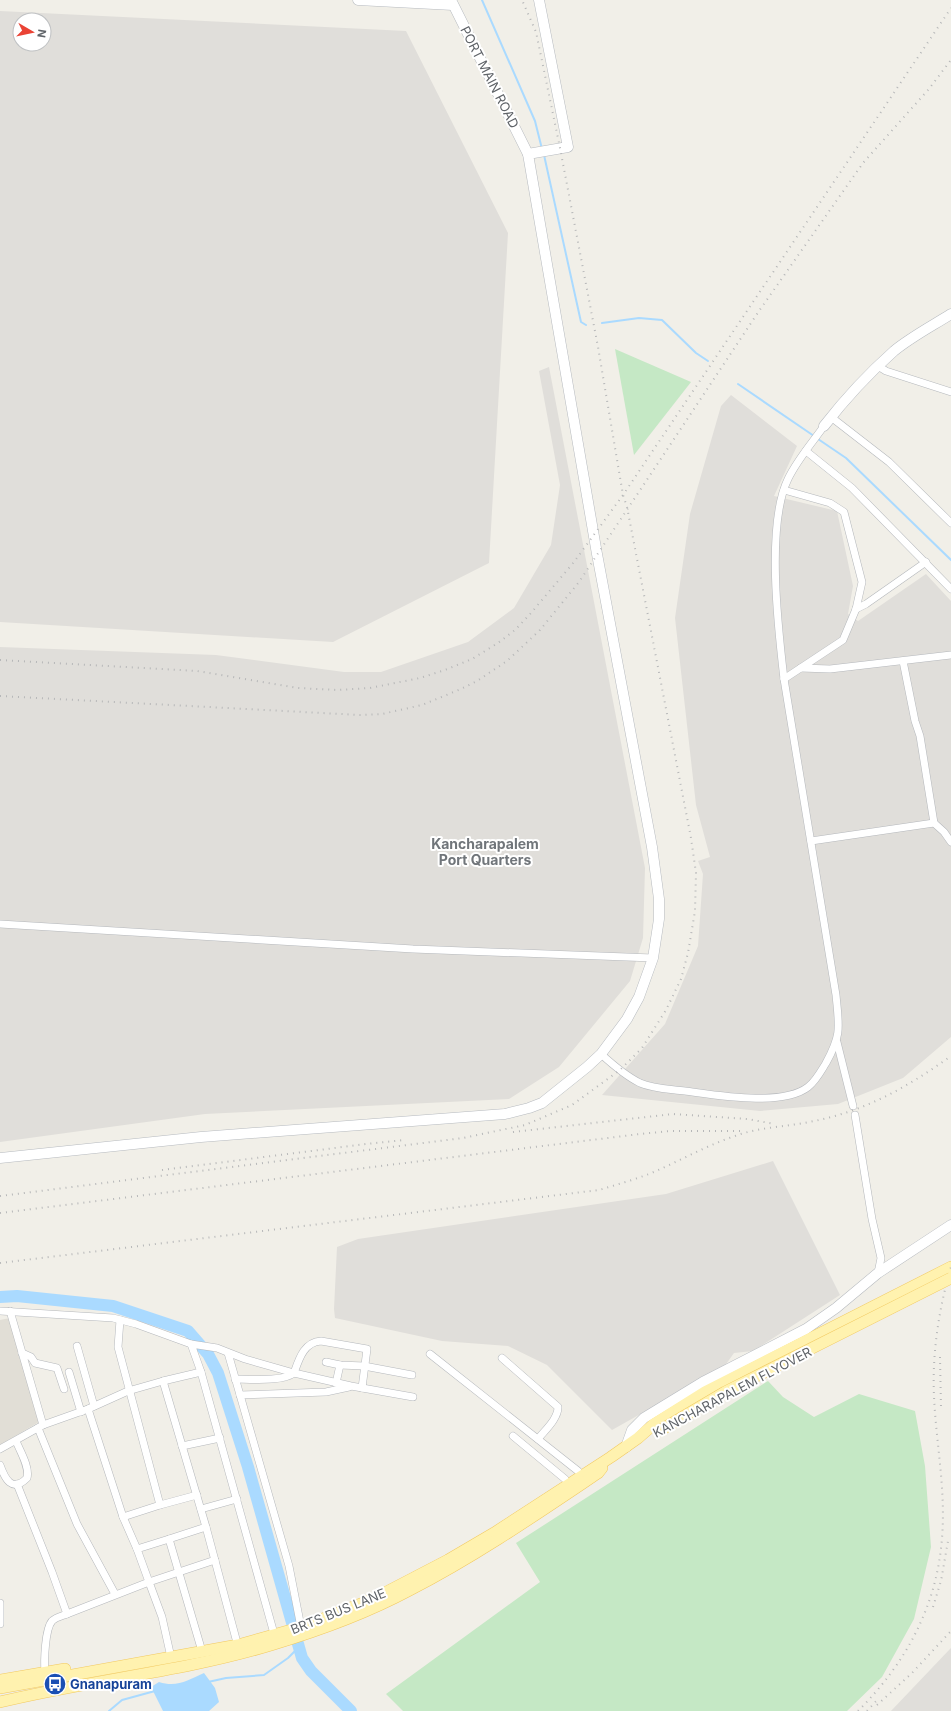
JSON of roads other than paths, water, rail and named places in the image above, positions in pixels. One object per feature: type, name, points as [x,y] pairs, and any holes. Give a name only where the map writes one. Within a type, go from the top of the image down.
[{"type":"main road","name":"KANCHARAPALEM FLYOVER","points":[[638,1438],[648,1437],[657,1427],[705,1392],[951,1267]]},
{"type":"main road","name":"KANCHARAPALEM FLYOVER","points":[[657,1427],[951,1278]]},
{"type":"main road","name":"BRTS BUS LANE","points":[[302,1628],[373,1599],[448,1560],[611,1457],[638,1438]]},
{"type":"main road","points":[[0,1702],[204,1663],[302,1628],[358,1599],[400,1580],[443,1557],[592,1462],[611,1457]]},
{"type":"main road","points":[[0,1680],[201,1648],[273,1630],[289,1632]]},
{"type":"main road","name":"BRTS BUS LANE","points":[[0,1688],[238,1645],[289,1632]]},
{"type":"street","points":[[358,0],[452,2]]},
{"type":"street","points":[[528,154],[568,147],[539,0]]},
{"type":"street","name":"PORT MAIN ROAD","points":[[0,1158],[201,1137],[505,1114],[529,1108],[542,1103],[601,1054],[627,1019],[639,998],[653,958],[659,919],[659,899],[652,847],[597,554],[528,154],[452,2]]},
{"type":"street","points":[[852,1106],[837,1042],[839,1024],[836,995],[784,679],[779,638],[776,566],[778,518],[784,490],[795,467],[824,426],[854,389],[878,366],[915,336],[951,314]]},
{"type":"street","points":[[878,366],[886,371],[951,392]]},
{"type":"street","points":[[831,417],[889,462],[951,522]]},
{"type":"street","points":[[808,448],[852,488],[951,589]]},
{"type":"street","points":[[784,490],[830,502],[844,512],[862,582],[856,609],[843,640],[784,679]]},
{"type":"street","points":[[856,609],[866,604],[926,562]]},
{"type":"street","points":[[802,668],[830,669],[951,656]]},
{"type":"street","points":[[903,661],[915,721],[920,736],[934,823],[944,832],[951,842]]},
{"type":"street","points":[[811,842],[934,823]]},
{"type":"street","points":[[0,924],[413,949],[653,958]]},
{"type":"street","points":[[601,1054],[632,1078],[650,1086],[730,1097],[769,1098],[794,1094],[808,1087],[816,1079],[837,1042]]},
{"type":"street","points":[[855,1115],[872,1219],[881,1258],[878,1273]]},
{"type":"street","points":[[626,1446],[632,1430],[644,1418],[703,1382],[806,1328],[841,1304],[878,1273],[951,1225]]},
{"type":"street","points":[[881,1258],[892,1264]]},
{"type":"street","points":[[0,1311],[104,1317],[120,1320],[194,1344],[216,1348],[294,1373],[336,1383],[413,1397]]},
{"type":"street","points":[[10,1311],[41,1426],[77,1524],[97,1565],[115,1594]]},
{"type":"street","points":[[120,1320],[118,1347],[128,1391],[160,1506]]},
{"type":"street","points":[[235,1379],[287,1377],[294,1373],[303,1350],[316,1341],[367,1349],[362,1388]]},
{"type":"street","points":[[194,1344],[273,1630]]},
{"type":"street","points":[[77,1346],[88,1409],[123,1517],[150,1582],[161,1614],[170,1653]]},
{"type":"street","points":[[228,1353],[290,1566],[302,1628]]},
{"type":"street","points":[[22,1354],[31,1357],[35,1363],[57,1368],[64,1388]]},
{"type":"street","points":[[430,1354],[578,1471]]},
{"type":"street","points":[[502,1358],[558,1407],[557,1414],[538,1439]]},
{"type":"street","points":[[326,1362],[340,1365],[364,1366],[412,1375]]},
{"type":"street","points":[[336,1383],[340,1365]]},
{"type":"street","points":[[69,1372],[88,1409]]},
{"type":"street","points":[[0,1449],[41,1426],[88,1409],[128,1391],[201,1372]]},
{"type":"street","points":[[163,1381],[201,1509],[236,1639]]},
{"type":"street","points":[[240,1395],[326,1392],[351,1386]]},
{"type":"street","points":[[513,1436],[565,1479]]},
{"type":"street","points":[[182,1446],[220,1438]]},
{"type":"street","points":[[0,1465],[7,1481],[11,1484],[17,1484],[27,1478],[28,1474],[16,1441]]},
{"type":"street","points":[[536,1454],[544,1444]]},
{"type":"street","points":[[17,1484],[67,1614]]},
{"type":"street","points":[[123,1517],[197,1495]]},
{"type":"street","points":[[201,1509],[238,1499]]},
{"type":"street","points":[[137,1549],[206,1527]]},
{"type":"street","points":[[169,1539],[201,1648]]},
{"type":"street","points":[[45,1672],[45,1647],[50,1624],[53,1620],[115,1594],[215,1560]]},
{"type":"street","points":[[0,1603],[0,1624]]},
{"type":"water","points":[[204,1673],[215,1688],[219,1702],[209,1711],[163,1711],[151,1687],[159,1682],[165,1684],[177,1684]]},
{"type":"waterway","points":[[482,0],[535,121],[542,149]]},
{"type":"waterway","points":[[544,155],[581,322],[586,325]]},
{"type":"waterway","points":[[602,323],[639,318],[662,320],[696,353],[708,361]]},
{"type":"waterway","points":[[738,384],[814,436]]},
{"type":"waterway","points":[[818,439],[846,458],[951,560]]},
{"type":"waterway","points":[[0,1297],[17,1296],[113,1306],[188,1331],[208,1354],[218,1373],[248,1467],[302,1658],[311,1671],[351,1711]]},
{"type":"waterway","points":[[208,1682],[226,1678],[264,1675],[288,1658],[299,1647]]},
{"type":"waterway","points":[[109,1711],[122,1700],[155,1691]]},
{"type":"railway","points":[[0,1196],[463,1138],[525,1125],[572,1105],[620,1070],[642,1048],[666,1010],[681,979],[688,953],[695,911],[696,873],[691,838],[627,507],[623,495],[598,347],[560,148],[536,32],[522,0]]},
{"type":"railway","points":[[0,660],[197,671],[298,688],[337,690],[370,688],[420,678],[472,659],[498,643],[515,630],[531,613],[574,562],[623,495],[951,8]]},
{"type":"railway","points":[[0,696],[360,715],[382,714],[422,705],[461,689],[477,681],[507,661],[540,630],[579,582],[759,311],[863,163],[928,90],[951,60]]},
{"type":"railway","points":[[0,1263],[599,1190],[649,1174],[713,1144],[744,1133],[800,1124],[829,1118],[848,1112],[901,1088],[951,1056]]},
{"type":"railway","points":[[513,1132],[673,1114],[747,1119],[775,1124]]},
{"type":"railway","points":[[0,1213],[640,1134],[670,1131],[741,1131]]},
{"type":"railway","points":[[162,1170],[404,1140]]},
{"type":"railway","points":[[858,1711],[891,1673],[904,1653],[916,1632],[934,1587],[939,1563],[943,1520],[943,1502],[935,1414],[934,1363],[940,1314],[951,1267]]},
{"type":"railway","points":[[940,1357],[941,1407]]},
{"type":"railway","points":[[933,1607],[941,1581],[948,1541]]},
{"type":"railway","points":[[877,1705],[912,1673],[951,1631]]},
{"type":"railway","points":[[867,1711],[879,1698]]},
{"type":"place","name":"Gnanapuram","points":[[55,1684]]},
{"type":"district","name":"Kancharapalem Port Quarters","points":[[485,852]]}]
